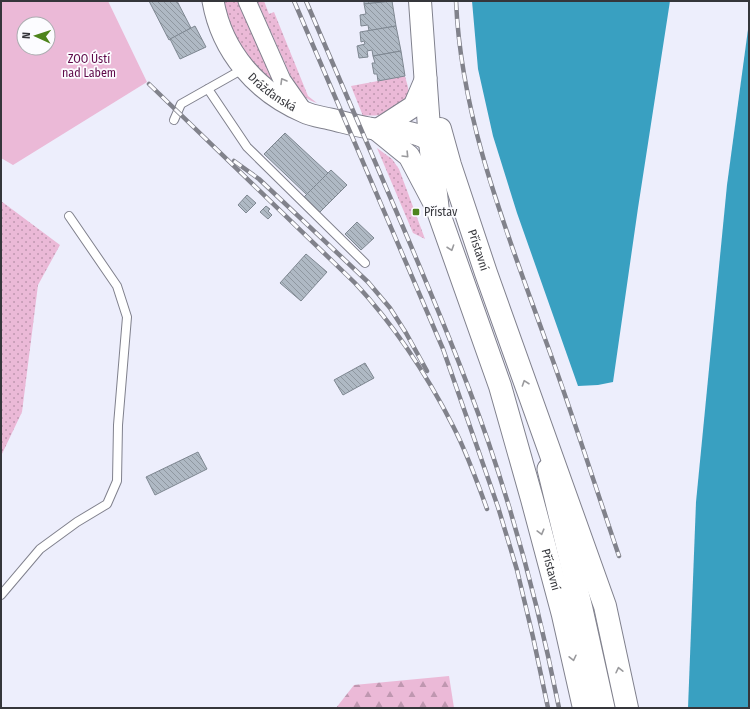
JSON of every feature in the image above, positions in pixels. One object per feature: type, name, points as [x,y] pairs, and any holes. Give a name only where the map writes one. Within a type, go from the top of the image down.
[{"type":"main road","name":"Přístavní","points":[[420,1],[430,142],[438,211],[500,386],[563,615],[584,708]]},
{"type":"main road","name":"Přístavní","points":[[426,78],[450,165],[538,420],[605,606],[627,708]]},
{"type":"street","name":"Drážďanská","points":[[213,1],[220,25],[229,46],[244,68],[262,87],[281,101],[305,113],[377,130],[415,134],[430,142]]},
{"type":"street","points":[[247,1],[282,80],[305,113]]},
{"type":"street","points":[[426,78],[414,106],[377,130],[409,156],[438,211]]},
{"type":"street","points":[[430,142],[450,165]]},
{"type":"street","name":"Přístavní","points":[[500,386],[544,497],[582,609]]},
{"type":"street","name":"Přístavní","points":[[538,420],[553,492],[582,609],[604,708]]},
{"type":"lane","points":[[174,120],[181,104],[244,68]]},
{"type":"lane","points":[[208,89],[247,147],[365,263]]},
{"type":"lane","points":[[1,595],[40,549],[77,522],[106,504],[117,481],[118,425],[127,317],[117,286],[69,216]]},
{"type":"green space","name":"ZOO Ústí nad Labem","points":[[1,1],[108,1],[147,82],[13,165],[1,158]]},
{"type":"green space","points":[[221,1],[241,1],[276,81],[271,84],[239,46]]},
{"type":"green space","points":[[257,1],[264,1],[269,14],[274,12],[308,96],[317,103],[304,96],[296,86]]},
{"type":"green space","points":[[405,76],[408,95],[403,101],[391,110],[382,114],[363,116],[351,86]]},
{"type":"green space","points":[[377,148],[392,159],[399,169],[425,239],[413,233]]},
{"type":"green space","points":[[1,201],[60,245],[38,285],[22,412],[1,456]]},
{"type":"green space","points":[[449,676],[454,708],[336,708],[354,685]]},
{"type":"water","points":[[472,1],[670,1],[613,382],[598,385],[578,386],[517,213],[493,136],[478,69]]},
{"type":"water","points":[[749,22],[749,708],[688,708],[696,502],[727,185]]},
{"type":"building","points":[[149,1],[177,1],[191,28],[169,40]]},
{"type":"building","points":[[364,1],[385,1],[385,2],[364,4]]},
{"type":"building","points":[[392,1],[396,26],[369,31],[368,25],[361,26],[360,15],[366,14],[364,4]]},
{"type":"building","points":[[195,26],[206,47],[180,59],[170,39]]},
{"type":"building","points":[[396,26],[401,51],[373,56],[372,50],[367,51],[368,57],[359,58],[357,46],[365,44],[364,41],[361,42],[360,32]]},
{"type":"building","points":[[401,51],[405,76],[378,81],[377,74],[374,74],[372,63],[375,63],[373,56]]},
{"type":"building","points":[[285,133],[328,173],[307,195],[264,154]]},
{"type":"building","points":[[331,170],[347,185],[319,213],[303,198]]},
{"type":"building","points":[[247,195],[256,203],[246,213],[238,205]]},
{"type":"building","points":[[266,206],[270,209],[268,211],[272,215],[268,219],[260,212]]},
{"type":"building","points":[[357,222],[374,238],[361,250],[345,234]]},
{"type":"building","points":[[306,254],[327,272],[301,301],[280,283]]},
{"type":"building","points":[[365,363],[374,378],[343,395],[334,380]]},
{"type":"building","points":[[198,452],[207,469],[155,495],[146,477]]},
{"type":"railway","points":[[294,1],[443,349],[498,507],[517,570],[548,708]]},
{"type":"railway","points":[[306,1],[425,280],[458,360],[488,441],[519,540],[537,607],[559,708]]},
{"type":"railway","points":[[456,1],[466,87],[487,172],[514,254],[564,391],[619,556]]},
{"type":"railway","points":[[149,84],[355,283],[383,316],[421,369],[443,407],[458,436],[476,478],[487,509]]},
{"type":"railway","points":[[234,161],[259,179],[368,282],[390,308],[427,371]]},
{"type":"place","name":"Přístav","points":[[416,212]]}]
